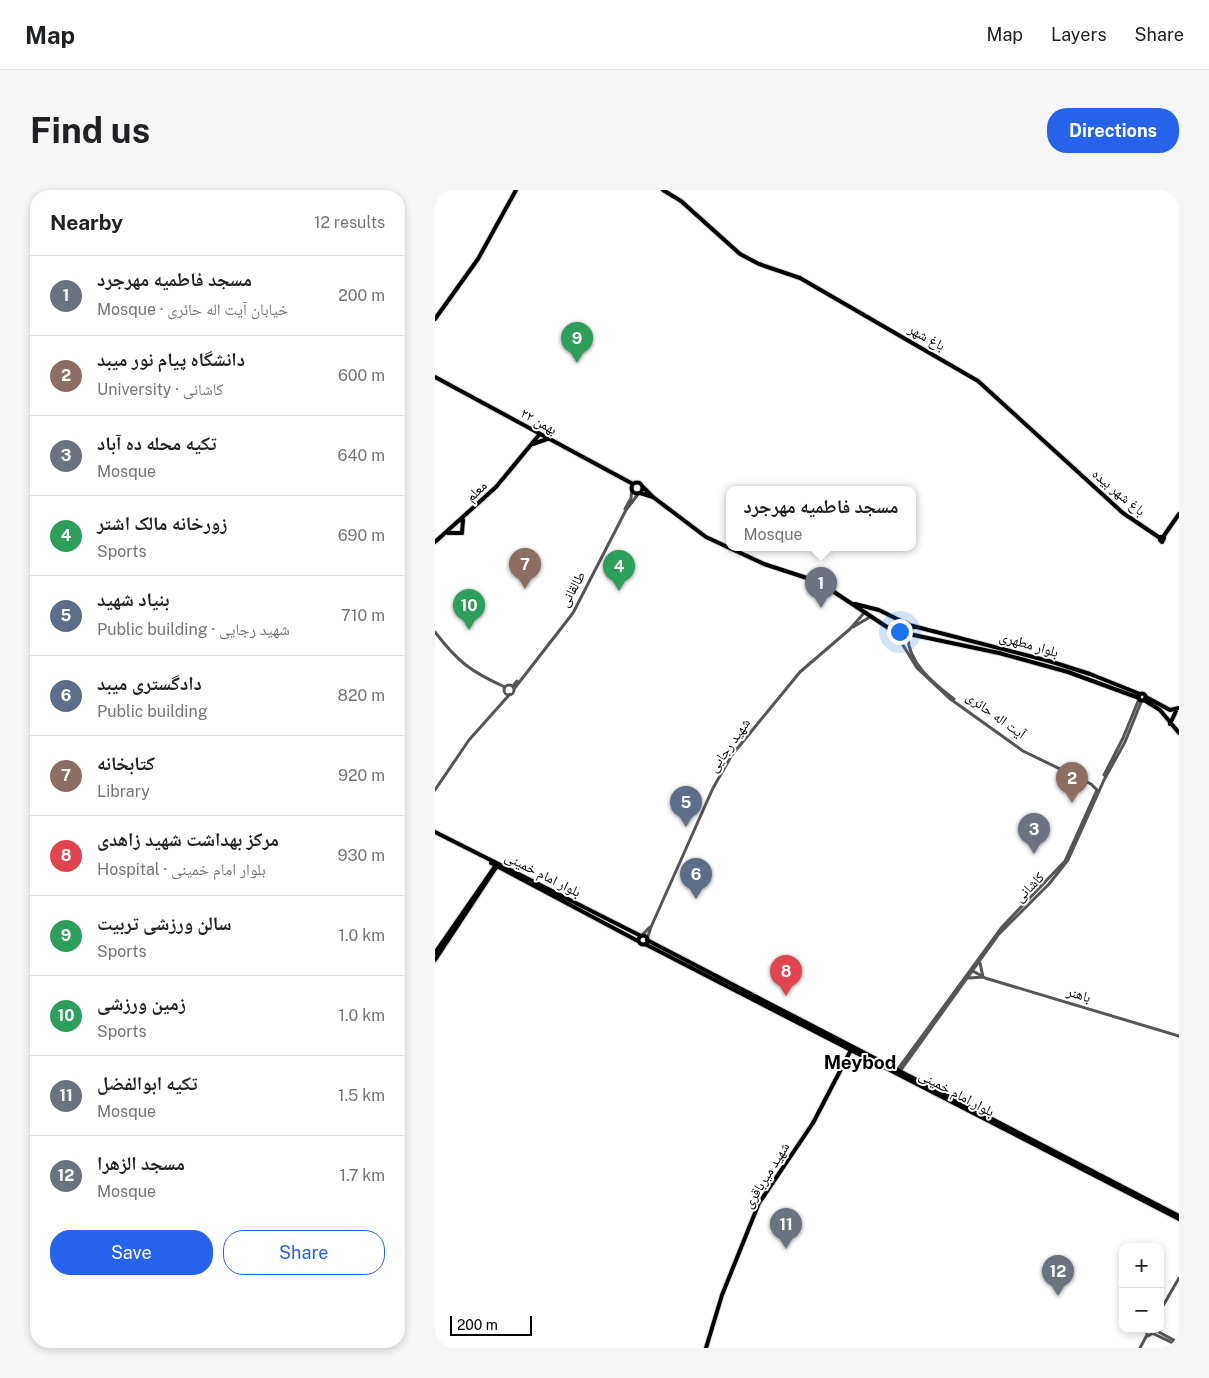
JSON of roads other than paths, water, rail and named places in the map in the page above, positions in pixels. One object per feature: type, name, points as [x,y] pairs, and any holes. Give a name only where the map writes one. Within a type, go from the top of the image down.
[{"type":"main road","points":[[435,319],[478,259],[516,190]]},
{"type":"main road","name":"باغ شهر","points":[[663,190],[681,201],[740,254],[759,264],[800,278],[932,352],[977,381],[1065,460]]},
{"type":"main road","name":"۲۲ بهمن","points":[[435,377],[633,486]]},
{"type":"main road","points":[[532,430],[532,445],[547,439]]},
{"type":"main road","name":"معلم","points":[[435,542],[464,518],[496,487],[540,435]]},
{"type":"main road","name":"باغ شهر بیده","points":[[1065,460],[1123,513],[1161,538],[1179,514]]},
{"type":"main road","points":[[653,497],[639,493],[633,486],[639,482],[653,497],[706,537],[726,546]]},
{"type":"main road","points":[[639,493],[643,486]]},
{"type":"main road","points":[[445,534],[462,533],[461,527],[464,518]]},
{"type":"main road","points":[[737,551],[765,564],[810,578],[853,604],[879,610],[892,618],[903,622],[909,625],[909,635],[904,638],[897,635],[897,625],[903,622]]},
{"type":"main road","name":"آیت اله حائری","points":[[853,604],[897,635]]},
{"type":"main road","points":[[864,613],[868,608]]},
{"type":"main road","points":[[888,627],[893,624],[892,618]]},
{"type":"main road","name":"بلوار مطهری","points":[[909,625],[963,638],[1027,658],[1090,674],[1142,698],[1171,710],[1177,710]]},
{"type":"main road","name":"بلوار مطهری","points":[[909,635],[1027,658]]},
{"type":"main road","points":[[961,645],[963,638]]},
{"type":"main road","name":"بلوار مطهری","points":[[1142,698],[1160,710],[1179,733]]},
{"type":"main road","points":[[1170,724],[1177,710]]},
{"type":"main road","name":"بلوار امام خمینی","points":[[435,833],[640,938]]},
{"type":"main road","name":"بلوار امام خمینی","points":[[435,833],[640,938]]},
{"type":"main road","points":[[489,862],[493,871]]},
{"type":"main road","points":[[435,960],[497,865]]},
{"type":"main road","points":[[493,871],[503,869]]},
{"type":"main road","points":[[435,953],[453,930]]},
{"type":"main road","points":[[640,938],[647,941]]},
{"type":"main road","name":"بلوار امام خمینی","points":[[647,941],[846,1048],[852,1048],[860,1055],[899,1071]]},
{"type":"main road","name":"بلوار امام خمینی","points":[[647,941],[1179,1218]]},
{"type":"main road","points":[[846,1048],[847,1058],[860,1055]]},
{"type":"main road","name":"شهید میرباقری","points":[[706,1348],[722,1295],[759,1203],[813,1123],[852,1048]]},
{"type":"street","name":"طالقانی","points":[[575,607],[631,498],[633,486]]},
{"type":"street","name":"طالقانی","points":[[435,790],[469,740],[510,694],[575,607],[626,510],[639,493]]},
{"type":"street","points":[[850,628],[864,613]]},
{"type":"street","points":[[850,628],[870,617]]},
{"type":"street","name":"شهید رجایی","points":[[647,941],[651,927],[713,788],[727,763],[799,672],[850,628]]},
{"type":"street","points":[[435,632],[456,658],[467,668],[481,677],[505,687],[509,685],[513,688]]},
{"type":"street","name":"آیت اله حائری","points":[[897,635],[917,668],[949,698],[1023,751],[1091,784],[1097,792]]},
{"type":"street","name":"آیت اله حائری","points":[[909,635],[909,648],[914,659],[933,681],[952,697],[1028,752],[1099,785]]},
{"type":"street","points":[[505,687],[505,692],[510,694]]},
{"type":"street","name":"کاشانی","points":[[963,981],[1007,925],[1062,869],[1074,850],[1099,785],[1142,698]]},
{"type":"street","name":"کاشانی","points":[[899,1071],[1005,923],[1054,875],[1065,861],[1103,780],[1125,742],[1142,698]]},
{"type":"street","points":[[1099,785],[1103,780]]},
{"type":"street","points":[[640,938],[651,927]]},
{"type":"street","points":[[963,981],[974,976],[983,977],[981,955]]},
{"type":"street","name":"باهنر","points":[[973,970],[983,977],[1179,1036]]},
{"type":"street","points":[[1164,1304],[1179,1278]]},
{"type":"street","points":[[1140,1348],[1147,1335],[1150,1333]]},
{"type":"street","points":[[1158,1333],[1179,1344]]},
{"type":"place","name":"سالن ورزشی تربیت","points":[[577,363]]},
{"type":"place","name":"کتابخانه","points":[[525,589]]},
{"type":"place","name":"زورخانه مالک اشتر","points":[[619,591]]},
{"type":"place","name":"مسجد فاطمیه مهرجرد","points":[[821,608]]},
{"type":"place","name":"زمین ورزشی","points":[[469,630]]},
{"type":"place","name":"دانشگاه پیام نور میبد","points":[[1072,803]]},
{"type":"place","name":"بنیاد شهید","points":[[686,827]]},
{"type":"place","name":"تکیه محله ده آباد","points":[[1034,854]]},
{"type":"place","name":"دادگستری میبد","points":[[696,899]]},
{"type":"place","name":"مرکز بهداشت شهید زاهدی","points":[[786,996]]},
{"type":"place","name":"تکیه ابوالفضل","points":[[786,1249]]},
{"type":"place","name":"مسجد الزهرا","points":[[1058,1296]]},
{"type":"district","name":"Meybod","points":[[860,1062]]}]
